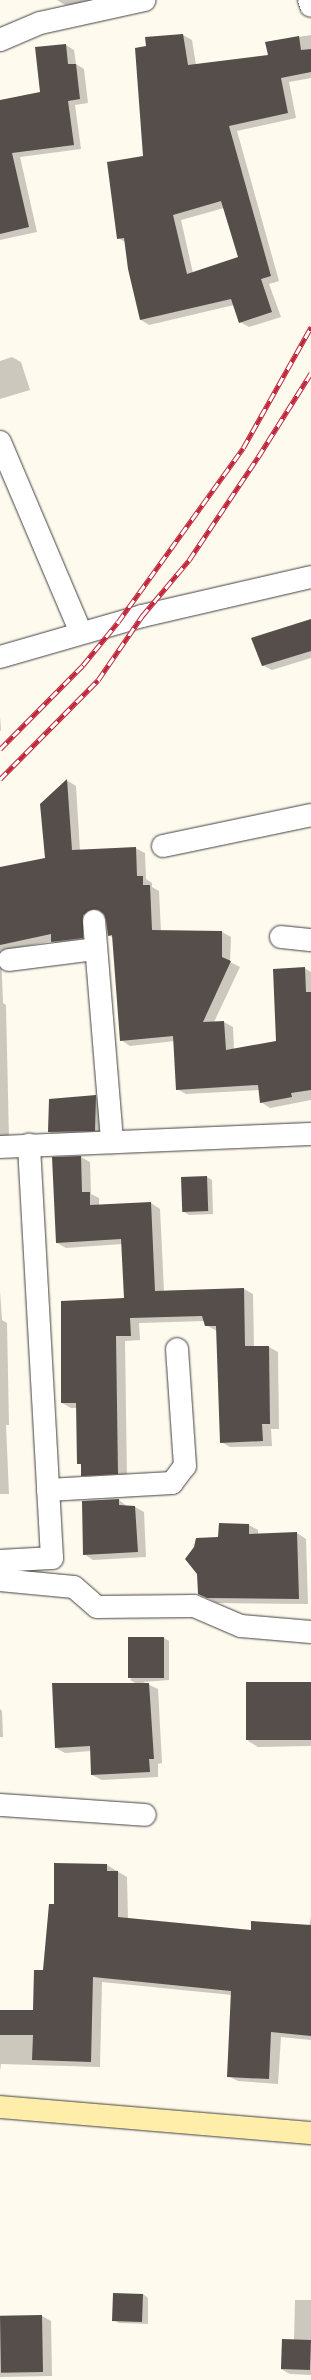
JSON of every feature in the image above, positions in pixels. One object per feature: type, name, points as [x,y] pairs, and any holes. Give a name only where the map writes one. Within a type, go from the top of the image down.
[{"type":"street","points":[[0,40],[40,23],[145,0]]},
{"type":"street","points":[[309,0],[311,6]]},
{"type":"street","points":[[0,442],[81,633]]},
{"type":"street","points":[[0,657],[142,616],[311,577]]},
{"type":"street","points":[[163,846],[311,815]]},
{"type":"street","points":[[94,920],[94,948],[112,1142]]},
{"type":"street","points":[[281,937],[311,940]]},
{"type":"street","points":[[10,960],[94,948]]},
{"type":"street","points":[[0,1147],[311,1134]]},
{"type":"street","points":[[0,1561],[52,1558],[29,1145]]},
{"type":"street","points":[[48,1490],[172,1483],[185,1466],[177,1349]]},
{"type":"street","points":[[0,1580],[74,1587],[97,1607],[194,1606],[241,1626],[311,1632]]},
{"type":"street","points":[[0,1805],[145,1815]]},
{"type":"street","points":[[0,2107],[311,2133]]},
{"type":"building","points":[[183,34],[188,65],[268,55],[265,42],[299,36],[301,50],[311,49],[311,72],[281,78],[288,113],[229,126],[271,276],[261,279],[272,312],[239,323],[231,299],[140,320],[128,269],[124,238],[117,239],[107,162],[143,156],[135,48],[146,46],[145,37]],"holes":[[[221,201],[238,257],[187,274],[173,215]]]},
{"type":"building","points":[[66,44],[68,64],[76,64],[80,99],[68,101],[74,145],[12,153],[29,227],[0,234],[0,100],[40,92],[35,47]]},
{"type":"building","points":[[311,619],[311,651],[262,666],[251,638]]},
{"type":"building","points":[[67,779],[72,850],[136,847],[137,876],[143,876],[143,885],[150,885],[152,930],[222,931],[222,957],[231,961],[203,1022],[224,1021],[226,1050],[276,1041],[273,969],[305,967],[306,992],[311,992],[311,1090],[291,1093],[292,1097],[260,1103],[258,1085],[176,1090],[173,1036],[120,1041],[112,935],[108,936],[104,914],[99,910],[93,909],[83,915],[83,938],[51,942],[51,934],[0,945],[0,867],[45,858],[40,804]]},
{"type":"building","points":[[96,1095],[95,1131],[48,1132],[49,1099]]},
{"type":"building","points":[[81,1156],[82,1192],[90,1192],[90,1205],[151,1202],[155,1291],[244,1288],[245,1346],[269,1346],[270,1424],[262,1424],[263,1441],[220,1443],[216,1326],[205,1326],[202,1316],[130,1318],[131,1336],[116,1336],[118,1474],[81,1476],[81,1464],[77,1464],[76,1403],[61,1403],[61,1301],[124,1298],[121,1239],[56,1243],[52,1157]]},
{"type":"building","points":[[207,1176],[208,1211],[182,1212],[181,1177]]},
{"type":"building","points":[[119,1499],[119,1505],[135,1506],[138,1552],[83,1555],[82,1501]]},
{"type":"building","points":[[219,1523],[249,1524],[249,1534],[297,1532],[299,1599],[207,1598],[198,1594],[197,1574],[185,1559],[194,1547],[196,1538],[218,1537]]},
{"type":"building","points":[[128,1637],[164,1637],[164,1678],[128,1678]]},
{"type":"building","points":[[246,1682],[311,1682],[311,1740],[246,1740]]},
{"type":"building","points":[[52,1683],[149,1683],[154,1759],[149,1759],[150,1772],[91,1775],[90,1746],[55,1748]]},
{"type":"building","points":[[54,1863],[107,1864],[107,1871],[118,1871],[118,1917],[251,1930],[251,1921],[311,1925],[311,2036],[271,2032],[269,2079],[227,2077],[231,1991],[93,1977],[91,2062],[32,2060],[33,2035],[0,2035],[0,2010],[33,2010],[34,1970],[43,1970],[49,1904],[54,1904]]},
{"type":"building","points":[[113,2293],[143,2294],[142,2322],[112,2321]]},
{"type":"building","points":[[42,2315],[43,2372],[1,2373],[0,2316]]},
{"type":"building","points":[[282,2339],[311,2340],[310,2370],[281,2369]]},
{"type":"railway","points":[[0,749],[83,665],[118,622],[243,448],[311,327]]},
{"type":"railway","points":[[0,779],[98,680],[142,616],[189,560],[258,457],[311,373]]}]
